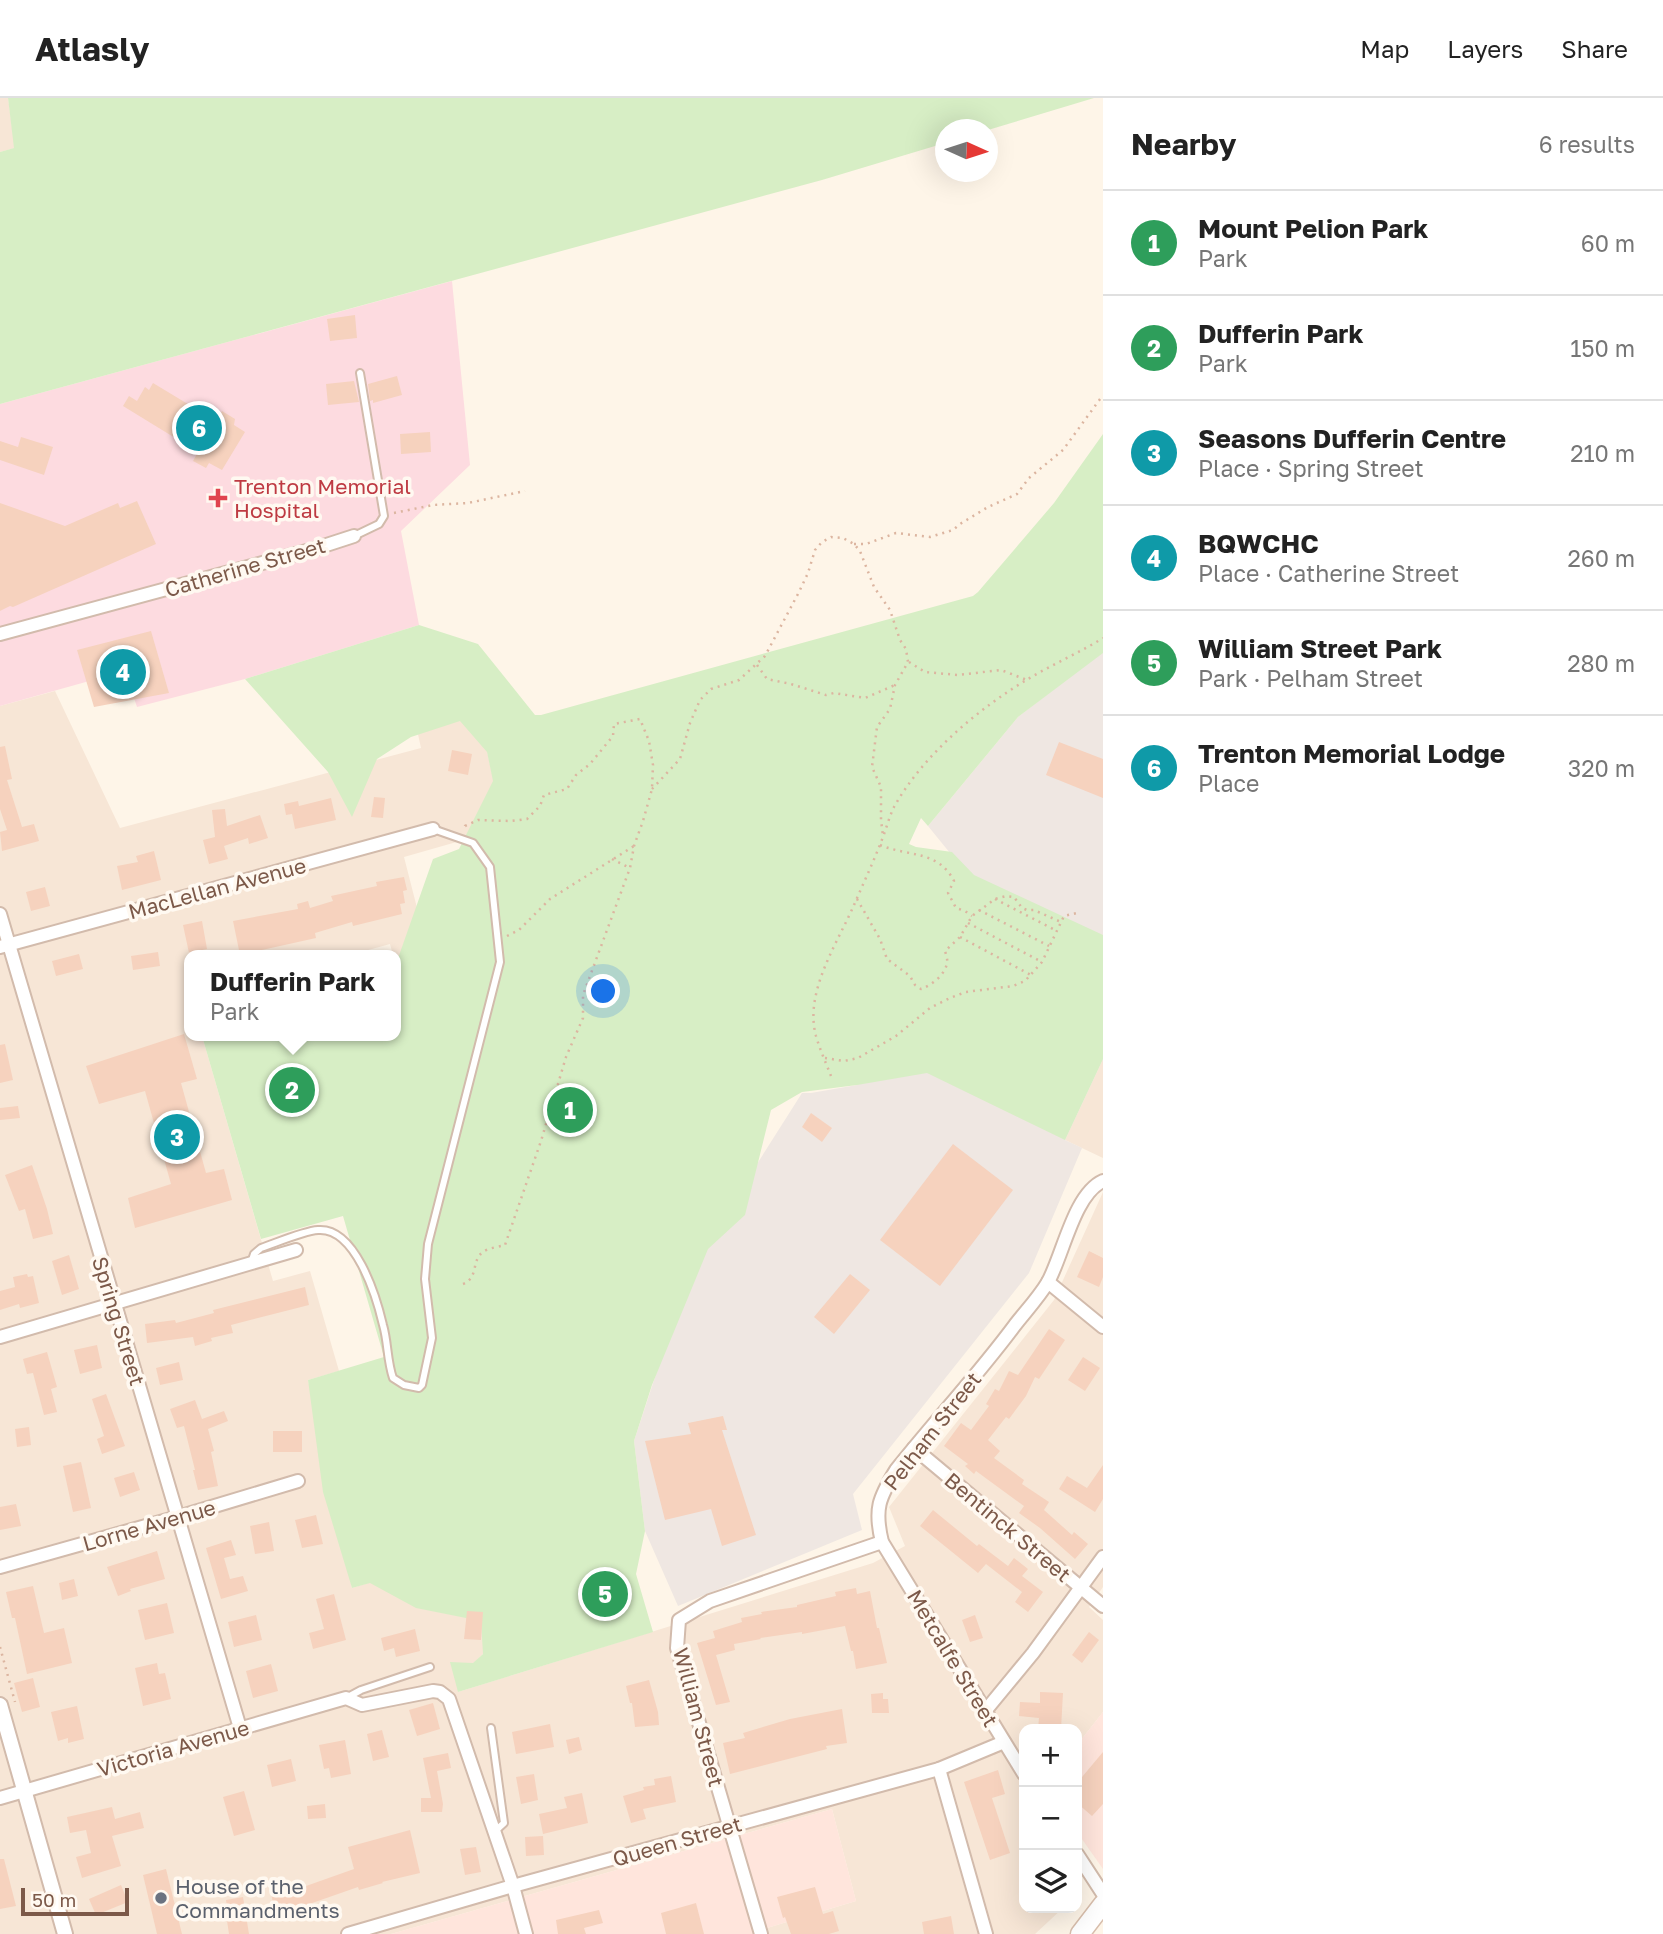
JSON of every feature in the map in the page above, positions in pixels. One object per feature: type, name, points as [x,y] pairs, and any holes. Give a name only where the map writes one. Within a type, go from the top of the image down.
[{"type":"main road","points":[[1068,1934],[1085,1927],[1103,1904]]},
{"type":"street","name":"Catherine Street","points":[[0,634],[354,536]]},
{"type":"street","name":"MacLellan Avenue","points":[[5,946],[433,829]]},
{"type":"street","name":"Spring Street","points":[[0,914],[5,946],[240,1728]]},
{"type":"street","name":"Pelham Street","points":[[882,1542],[878,1527],[878,1507],[896,1470],[1002,1343],[1048,1282],[1084,1199],[1095,1184],[1103,1181]]},
{"type":"street","points":[[0,1337],[296,1251]]},
{"type":"street","points":[[1048,1282],[1103,1327]]},
{"type":"street","name":"Bentinck Street","points":[[914,1448],[1103,1606]]},
{"type":"street","name":"Lorne Avenue","points":[[0,1567],[298,1481]]},
{"type":"street","name":"William Street","points":[[761,1934],[677,1648],[679,1620],[710,1601],[882,1542]]},
{"type":"street","name":"Metcalfe Street","points":[[882,1542],[1019,1766]]},
{"type":"street","points":[[986,1710],[1033,1653],[1103,1557]]},
{"type":"street","name":"Victoria Avenue","points":[[0,1798],[346,1698],[362,1705],[433,1691],[440,1692],[449,1699],[494,1832]]},
{"type":"street","points":[[0,1705],[65,1934]]},
{"type":"street","name":"Queen Street","points":[[348,1934],[939,1769],[1004,1742]]},
{"type":"street","points":[[939,1769],[986,1934]]},
{"type":"street","points":[[494,1832],[526,1934]]},
{"type":"street","points":[[1082,1862],[1103,1894]]},
{"type":"lane","points":[[359,373],[384,516]]},
{"type":"lane","name":"Catherine Street","points":[[354,536],[379,524],[384,516]]},
{"type":"lane","points":[[251,1264],[254,1254],[261,1248],[317,1230],[332,1231],[341,1236],[360,1261],[377,1303],[393,1378],[404,1385],[419,1388],[422,1385],[432,1338],[425,1279],[428,1244],[500,962],[491,867],[473,843],[433,829]]},
{"type":"lane","name":"Victoria Avenue","points":[[346,1698],[360,1690],[430,1667]]},
{"type":"lane","points":[[491,1727],[504,1823],[494,1832]]},
{"type":"path","points":[[854,544],[866,544],[896,533],[930,537],[953,530],[1017,494],[1029,478],[1063,450],[1103,395]]},
{"type":"path","points":[[384,516],[433,505],[468,503],[526,491]]},
{"type":"path","points":[[652,789],[680,759],[700,700],[711,689],[738,680],[765,656],[808,573],[815,550],[831,537],[843,538],[860,551],[874,587],[890,610],[900,640],[906,649],[908,662],[895,685],[891,709],[877,727],[872,767],[881,787],[883,836]]},
{"type":"path","points":[[860,551],[866,544]]},
{"type":"path","points":[[831,1076],[814,1025],[817,991],[828,959],[857,899],[894,808],[916,776],[941,747],[969,721],[1027,680],[1103,638]]},
{"type":"path","points":[[908,662],[925,672],[958,675],[1002,670],[1027,680]]},
{"type":"path","points":[[756,664],[767,679],[826,695],[834,693],[865,698],[895,685]]},
{"type":"path","points":[[463,839],[465,826],[478,820],[527,820],[540,806],[544,795],[568,789],[576,775],[590,764],[613,736],[614,724],[640,719],[649,741],[653,765],[652,789],[630,868],[583,995],[583,1018],[566,1057],[505,1245],[483,1251],[477,1259],[473,1277],[463,1284]]},
{"type":"path","points":[[880,845],[895,851],[933,858],[948,869],[954,881],[948,893],[956,908],[972,916]]},
{"type":"path","points":[[498,941],[519,930],[550,900],[634,846]]},
{"type":"path","points":[[612,859],[630,868]]},
{"type":"path","points":[[857,899],[880,939],[887,959],[910,976],[921,989],[928,987],[942,975],[948,962],[945,951],[960,937],[972,916],[995,899],[1006,895],[1014,897],[1022,908],[1034,910],[1061,922]]},
{"type":"path","points":[[995,899],[1057,931]]},
{"type":"path","points":[[979,910],[1049,946]]},
{"type":"path","points":[[825,1058],[844,1061],[858,1058],[897,1036],[930,1009],[950,998],[966,992],[1013,986],[1025,981],[1042,962],[1064,916],[1077,913]]},
{"type":"path","points":[[968,923],[1042,962]]},
{"type":"path","points":[[960,937],[1031,975]]},
{"type":"shaded area","points":[[0,98],[8,98],[15,148],[0,152]]},
{"type":"shaded area","name":"Trenton Memorial Hospital","points":[[452,281],[470,465],[401,531],[419,625],[245,679],[137,707],[125,671],[0,706],[0,404]]},
{"type":"shaded area","points":[[1103,651],[1103,1059],[1065,1140],[1082,1148],[1029,1273],[853,1494],[862,1530],[678,1606],[645,1531],[634,1441],[691,1268],[802,1093],[857,1085],[963,869],[928,826],[1018,717]]},
{"type":"shaded area","points":[[55,691],[120,828],[421,748],[414,716],[476,701],[496,792],[474,837],[404,857],[426,943],[401,984],[401,950],[392,950],[390,944],[368,950],[184,950],[184,1041],[203,1041],[273,1281],[310,1271],[339,1371],[308,1380],[352,1588],[482,1548],[506,1630],[474,1663],[458,1692],[873,1563],[905,1546],[889,1507],[1054,1300],[1103,1192],[1103,1587],[1089,1607],[1103,1620],[1103,1712],[1082,1739],[1082,1724],[1019,1724],[1019,1913],[1058,1913],[1035,1934],[768,1934],[767,1928],[856,1901],[832,1809],[391,1934],[0,1934],[0,706]]},
{"type":"shaded area","points":[[1103,1059],[1103,1158],[1065,1140]]},
{"type":"shaded area","points":[[1103,1712],[1103,1869],[1082,1839],[1082,1739]]},
{"type":"shaded area","points":[[832,1809],[856,1901],[767,1928],[768,1934],[391,1934]]},
{"type":"green space","points":[[8,98],[1094,98],[998,127],[998,119],[935,119],[935,146],[822,180],[0,404],[0,152],[14,148]]},
{"type":"green space","points":[[1103,434],[1103,653],[1018,717],[928,826],[921,818],[909,844],[952,852],[974,875],[1103,935],[1103,1059],[1065,1140],[927,1073],[802,1092],[771,1110],[745,1215],[708,1249],[652,1385],[634,1441],[645,1531],[636,1574],[653,1632],[458,1692],[450,1662],[473,1663],[483,1654],[481,1621],[416,1608],[370,1583],[352,1588],[323,1492],[308,1380],[384,1357],[343,1216],[261,1239],[203,1041],[401,1041],[401,950],[433,859],[459,849],[493,781],[487,752],[460,721],[411,737],[377,759],[352,817],[328,772],[245,679],[419,625],[478,644],[535,715],[541,715],[973,596],[1054,503]]},
{"type":"building","points":[[355,315],[357,338],[330,341],[327,319]]},
{"type":"building","points":[[397,376],[402,395],[373,403],[373,400],[370,401],[368,384]]},
{"type":"building","points":[[354,381],[359,402],[328,405],[326,384]]},
{"type":"building","points":[[153,383],[216,421],[222,411],[235,419],[234,425],[245,432],[222,470],[209,463],[206,468],[193,461],[198,452],[123,406],[129,396],[137,401],[145,387],[149,390]]},
{"type":"building","points":[[430,432],[431,452],[401,454],[400,434]]},
{"type":"building","points":[[21,437],[53,447],[44,475],[0,460],[0,441],[18,447]]},
{"type":"building","points":[[137,501],[156,544],[0,611],[0,503],[65,526],[118,503],[120,508]]},
{"type":"building","points":[[151,631],[169,693],[94,707],[77,650]]},
{"type":"building","points":[[1059,742],[1103,759],[1103,798],[1046,775]]},
{"type":"building","points":[[5,746],[12,779],[7,780],[22,827],[34,824],[39,841],[2,851],[0,832],[7,830],[0,809],[0,747]]},
{"type":"building","points":[[452,750],[472,754],[468,775],[448,771]]},
{"type":"building","points":[[374,797],[385,798],[383,818],[371,817]]},
{"type":"building","points":[[331,798],[336,820],[295,829],[292,814],[286,815],[284,804],[298,801],[299,806]]},
{"type":"building","points":[[225,809],[227,826],[260,815],[268,838],[249,844],[248,838],[224,846],[228,859],[209,864],[203,840],[215,837],[212,810]]},
{"type":"building","points":[[154,851],[161,880],[122,890],[117,866],[138,862],[136,856]]},
{"type":"building","points":[[404,877],[407,890],[403,891],[405,903],[400,904],[402,914],[353,926],[352,922],[315,933],[316,938],[262,950],[239,950],[233,921],[298,909],[297,904],[308,901],[310,908],[333,901],[331,896],[377,886],[376,882]]},
{"type":"building","points":[[45,887],[50,906],[31,911],[26,892]]},
{"type":"building","points":[[202,921],[207,949],[188,950],[183,925]]},
{"type":"building","points":[[158,952],[160,966],[133,970],[131,956]]},
{"type":"building","points":[[79,954],[83,969],[56,976],[52,961]]},
{"type":"building","points":[[184,1034],[197,1079],[181,1083],[206,1173],[224,1169],[232,1200],[135,1228],[128,1198],[171,1184],[145,1091],[99,1104],[86,1066]]},
{"type":"building","points":[[5,1044],[13,1080],[0,1083],[0,1045]]},
{"type":"building","points":[[18,1106],[20,1118],[0,1120],[0,1108]]},
{"type":"building","points":[[811,1113],[832,1128],[822,1142],[802,1127]]},
{"type":"building","points":[[953,1144],[1013,1190],[940,1286],[880,1240]]},
{"type":"building","points":[[32,1165],[53,1234],[33,1239],[25,1209],[19,1211],[5,1175]]},
{"type":"building","points":[[1089,1251],[1103,1258],[1103,1277],[1099,1287],[1077,1277]]},
{"type":"building","points":[[69,1255],[79,1289],[62,1295],[52,1261]]},
{"type":"building","points":[[27,1274],[28,1277],[33,1276],[39,1303],[20,1308],[19,1304],[0,1310],[0,1291],[15,1287],[13,1277]]},
{"type":"building","points":[[850,1274],[870,1290],[834,1334],[814,1317]]},
{"type":"building","points":[[305,1287],[309,1305],[231,1325],[233,1333],[211,1338],[212,1341],[195,1346],[193,1337],[147,1343],[145,1324],[175,1320],[176,1323],[214,1313],[213,1310]]},
{"type":"building","points":[[1049,1329],[1065,1340],[1039,1379],[1035,1377],[1026,1396],[1009,1419],[1006,1417],[988,1440],[1000,1451],[994,1458],[1024,1480],[1022,1484],[1049,1502],[1044,1510],[1072,1535],[1074,1532],[1088,1544],[1075,1559],[1019,1513],[1024,1506],[976,1471],[974,1474],[965,1466],[968,1464],[944,1446],[961,1423],[971,1430],[989,1406],[986,1404],[995,1389],[999,1391],[1009,1371],[1018,1375]]},
{"type":"building","points":[[97,1345],[102,1368],[80,1374],[74,1350]]},
{"type":"building","points":[[47,1352],[57,1387],[51,1389],[57,1412],[44,1415],[33,1373],[27,1374],[23,1359]]},
{"type":"building","points":[[1083,1357],[1100,1368],[1085,1391],[1068,1380]]},
{"type":"building","points":[[179,1362],[183,1380],[160,1385],[156,1368]]},
{"type":"building","points":[[106,1394],[125,1446],[102,1454],[97,1439],[104,1436],[92,1399]]},
{"type":"building","points":[[195,1400],[202,1419],[224,1411],[228,1421],[208,1429],[214,1451],[211,1452],[218,1486],[198,1490],[184,1426],[177,1428],[170,1409]]},
{"type":"building","points":[[723,1416],[727,1430],[722,1430],[756,1535],[722,1546],[711,1509],[665,1520],[645,1441],[691,1434],[688,1423]]},
{"type":"building","points":[[29,1427],[31,1445],[17,1447],[15,1429]]},
{"type":"building","points":[[273,1431],[302,1431],[302,1452],[273,1452]]},
{"type":"building","points":[[81,1462],[91,1508],[73,1512],[63,1466]]},
{"type":"building","points":[[1103,1465],[1103,1499],[1095,1512],[1059,1489],[1067,1476],[1087,1488]]},
{"type":"building","points":[[134,1472],[140,1490],[120,1497],[114,1478]]},
{"type":"building","points":[[16,1504],[21,1526],[0,1530],[0,1507]]},
{"type":"building","points":[[933,1510],[977,1546],[979,1544],[1008,1566],[1014,1558],[1028,1569],[1022,1576],[1043,1592],[1028,1612],[1015,1602],[1022,1592],[986,1564],[978,1573],[920,1526]]},
{"type":"building","points":[[316,1515],[323,1544],[302,1548],[295,1520]]},
{"type":"building","points":[[269,1522],[274,1551],[255,1554],[250,1526]]},
{"type":"building","points":[[231,1540],[236,1555],[224,1558],[230,1579],[243,1576],[248,1591],[221,1599],[206,1548]]},
{"type":"building","points":[[157,1551],[165,1579],[130,1589],[131,1591],[118,1596],[107,1567]]},
{"type":"building","points":[[74,1579],[78,1596],[62,1600],[59,1583]]},
{"type":"building","points":[[33,1586],[44,1633],[64,1628],[72,1663],[27,1674],[15,1618],[12,1618],[6,1592]]},
{"type":"building","points":[[856,1588],[857,1594],[870,1591],[887,1663],[856,1669],[845,1626],[734,1644],[735,1650],[716,1655],[730,1702],[716,1705],[697,1643],[715,1638],[713,1631],[742,1622],[741,1618],[797,1607],[836,1596],[835,1592]]},
{"type":"building","points":[[334,1594],[346,1640],[313,1649],[309,1633],[324,1629],[316,1599]]},
{"type":"building","points":[[167,1603],[174,1633],[145,1640],[138,1610]]},
{"type":"building","points":[[467,1611],[483,1612],[481,1640],[464,1639]]},
{"type":"building","points":[[256,1615],[262,1640],[234,1647],[228,1622]]},
{"type":"building","points":[[975,1615],[983,1638],[970,1642],[962,1620]]},
{"type":"building","points":[[415,1629],[420,1651],[396,1657],[394,1648],[384,1651],[381,1638]]},
{"type":"building","points":[[1089,1632],[1099,1640],[1082,1663],[1072,1655]]},
{"type":"building","points":[[157,1663],[159,1674],[165,1673],[171,1699],[143,1706],[135,1668]]},
{"type":"building","points":[[271,1664],[278,1691],[253,1698],[246,1671]]},
{"type":"building","points":[[33,1678],[40,1707],[22,1712],[14,1683]]},
{"type":"building","points":[[649,1680],[659,1725],[635,1727],[632,1703],[626,1686]]},
{"type":"building","points":[[1040,1692],[1063,1693],[1061,1724],[1038,1724],[1039,1718],[1019,1716],[1020,1702],[1040,1703]]},
{"type":"building","points":[[883,1693],[883,1699],[888,1699],[889,1713],[872,1713],[871,1694]]},
{"type":"building","points":[[433,1703],[440,1729],[417,1736],[409,1710]]},
{"type":"building","points":[[77,1706],[84,1739],[68,1743],[68,1738],[58,1741],[51,1712]]},
{"type":"building","points":[[842,1709],[847,1743],[826,1746],[827,1749],[730,1774],[723,1743],[745,1738],[743,1733],[790,1719]]},
{"type":"building","points":[[550,1724],[554,1747],[516,1754],[512,1732]]},
{"type":"building","points":[[382,1730],[389,1757],[373,1761],[367,1734]]},
{"type":"building","points":[[579,1737],[582,1750],[569,1754],[566,1740]]},
{"type":"building","points":[[345,1740],[351,1774],[331,1778],[329,1768],[324,1769],[319,1745]]},
{"type":"building","points":[[1103,1752],[1103,1804],[1092,1816],[1082,1807],[1082,1777]]},
{"type":"building","points":[[448,1753],[451,1768],[437,1771],[442,1812],[421,1812],[421,1798],[431,1798],[423,1758]]},
{"type":"building","points":[[291,1759],[296,1781],[272,1787],[267,1765]]},
{"type":"building","points":[[998,1770],[1005,1794],[992,1798],[1010,1853],[990,1860],[964,1782]]},
{"type":"building","points":[[534,1774],[538,1800],[521,1804],[516,1777]]},
{"type":"building","points":[[671,1776],[676,1802],[643,1809],[646,1819],[631,1823],[623,1796],[655,1785],[654,1779]]},
{"type":"building","points":[[244,1791],[255,1830],[234,1836],[223,1797]]},
{"type":"building","points":[[582,1793],[588,1823],[543,1834],[539,1814],[567,1808],[564,1797]]},
{"type":"building","points":[[325,1804],[326,1818],[308,1819],[307,1806]]},
{"type":"building","points":[[112,1807],[115,1819],[140,1812],[144,1828],[112,1836],[121,1866],[82,1878],[76,1857],[91,1853],[86,1830],[70,1833],[67,1817]]},
{"type":"building","points":[[410,1830],[420,1873],[359,1890],[358,1887],[295,1909],[295,1914],[275,1917],[270,1885],[290,1882],[292,1891],[354,1869],[348,1847]]},
{"type":"building","points":[[543,1836],[544,1855],[526,1856],[525,1837]]},
{"type":"building","points":[[476,1847],[481,1872],[465,1875],[460,1849]]},
{"type":"building","points":[[0,1859],[4,1859],[16,1906],[0,1909]]},
{"type":"building","name":"House of the Commandments","points":[[166,1869],[182,1934],[157,1934],[143,1875]]},
{"type":"building","points":[[121,1885],[128,1902],[96,1915],[89,1899]]},
{"type":"building","points":[[815,1887],[823,1914],[833,1911],[839,1931],[829,1934],[791,1934],[777,1897]]},
{"type":"building","points":[[243,1897],[249,1934],[229,1934],[226,1900]]},
{"type":"building","points":[[696,1903],[704,1934],[666,1934],[661,1913]]},
{"type":"building","points":[[599,1910],[603,1923],[584,1928],[586,1934],[558,1934],[556,1920]]},
{"type":"building","points":[[951,1916],[954,1934],[924,1934],[922,1922]]},
{"type":"place","name":"Trenton Memorial Lodge","points":[[199,428]]},
{"type":"place","name":"Trenton Memorial Hospital","points":[[218,498]]},
{"type":"place","name":"BQWCHC","points":[[123,672]]},
{"type":"place","name":"Dufferin Park","points":[[292,1090]]},
{"type":"place","name":"Mount Pelion Park","points":[[570,1110]]},
{"type":"place","name":"Seasons Dufferin Centre","points":[[177,1137]]},
{"type":"place","name":"William Street Park","points":[[605,1594]]},
{"type":"place","name":"House of the Commandments","points":[[161,1898]]}]
